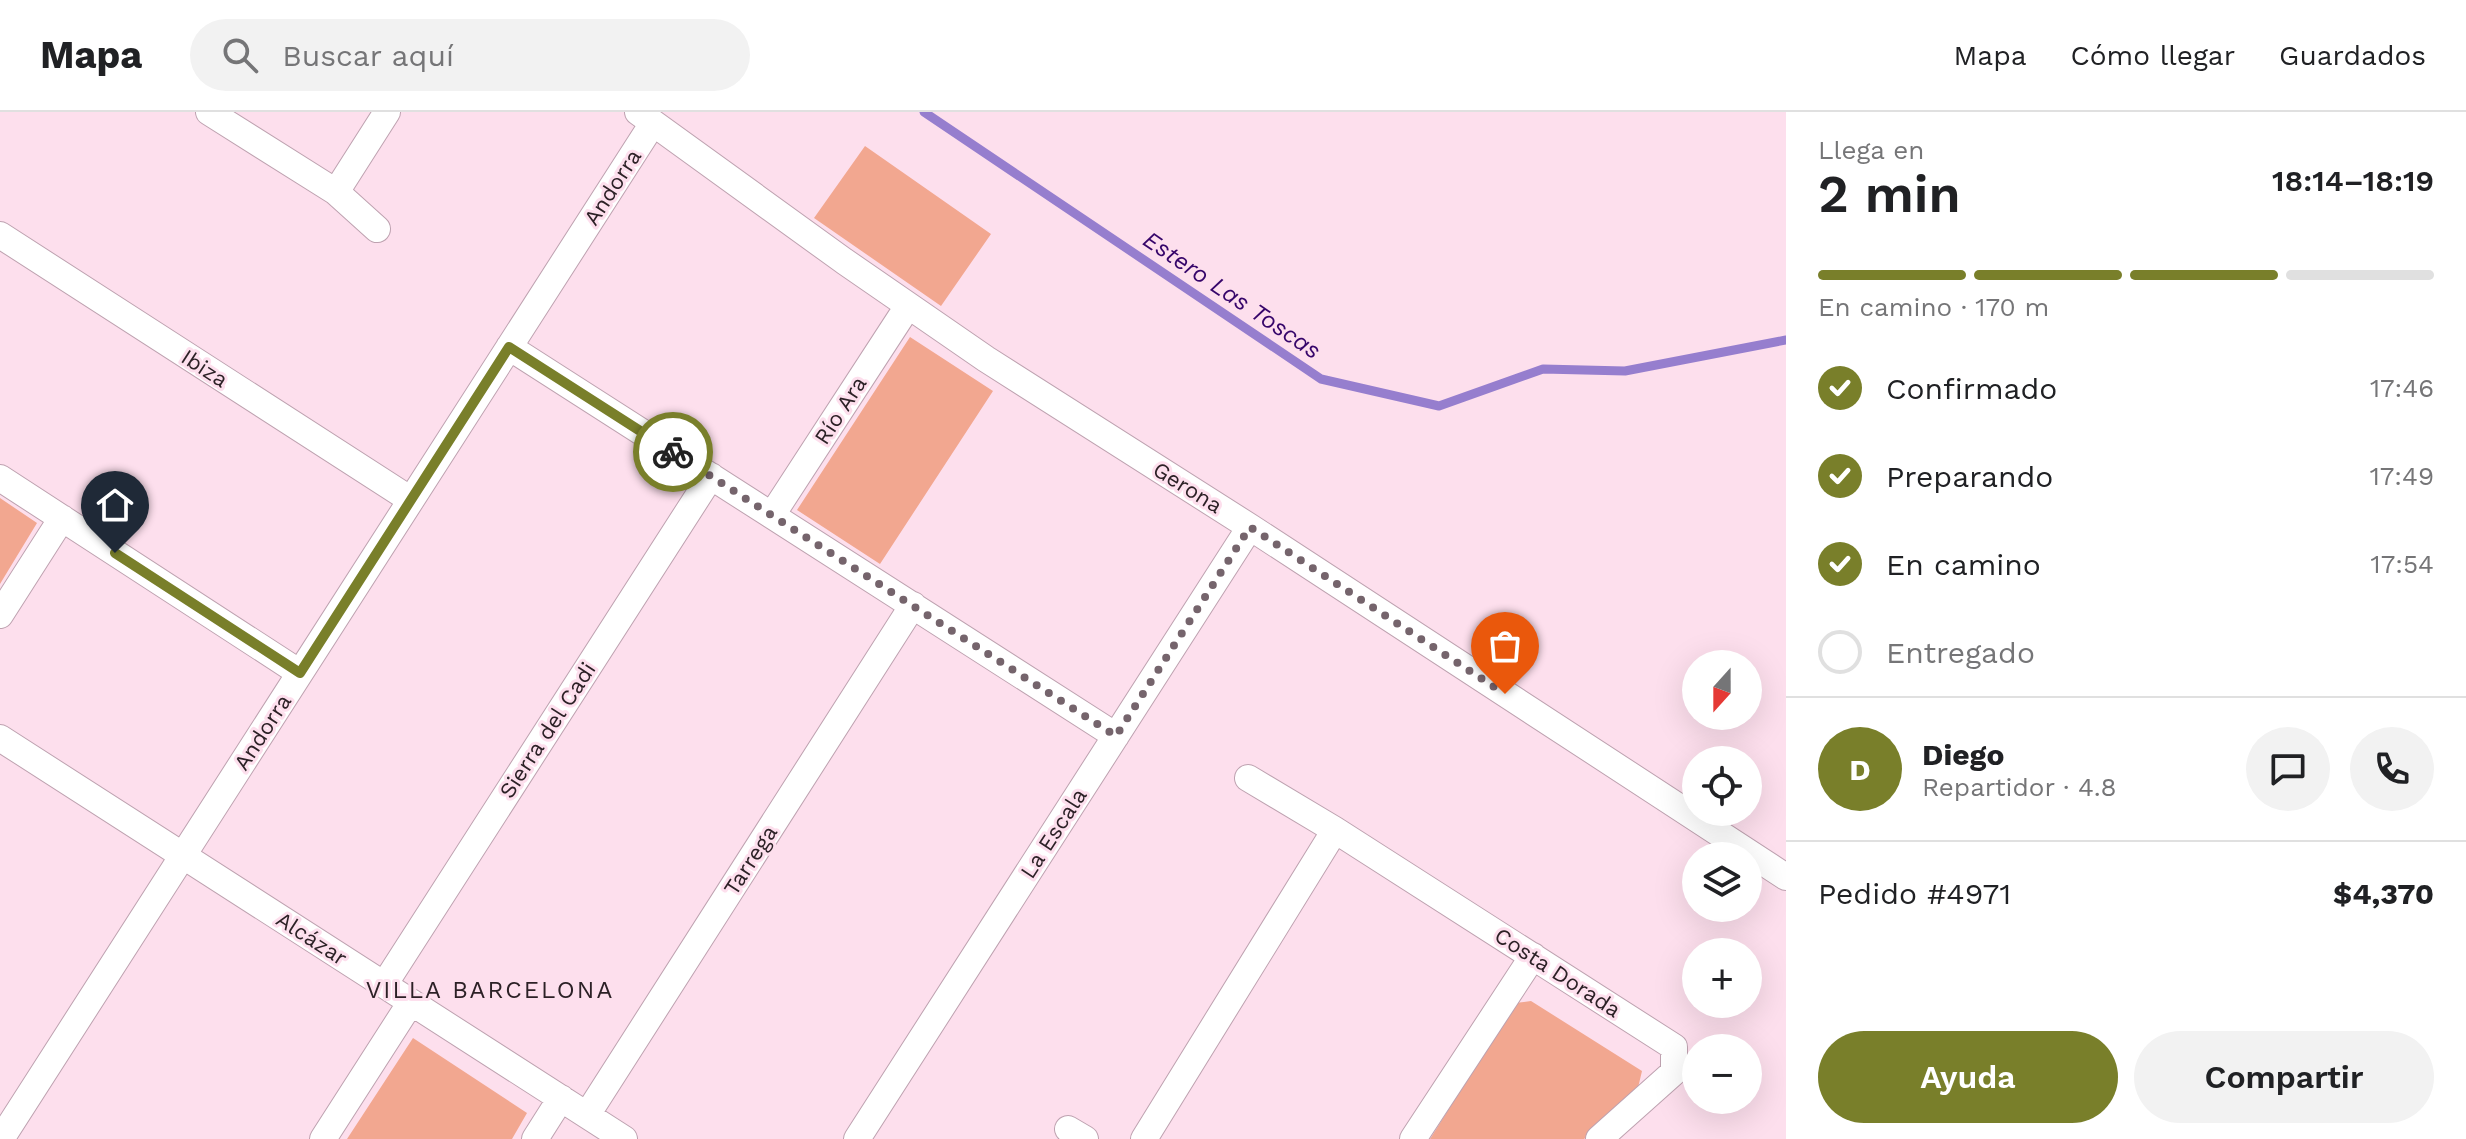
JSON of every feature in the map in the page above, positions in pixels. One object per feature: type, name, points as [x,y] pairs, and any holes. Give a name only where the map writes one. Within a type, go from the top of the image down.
[{"type":"street","points":[[209,112],[336,192],[377,229]]},
{"type":"street","points":[[336,192],[387,112]]},
{"type":"street","name":"Gerona","points":[[645,118],[986,359],[1250,527],[1786,877]]},
{"type":"street","name":"Andorra","points":[[1,1139],[509,347],[645,118]]},
{"type":"street","name":"Ibiza","points":[[0,235],[411,500]]},
{"type":"street","name":"Río Ara","points":[[772,515],[908,306]]},
{"type":"street","points":[[509,347],[1116,736]]},
{"type":"street","name":"Sierra del Cadi","points":[[384,985],[711,476]]},
{"type":"street","points":[[0,478],[300,673]]},
{"type":"street","points":[[0,615],[62,518]]},
{"type":"street","name":"La Escala","points":[[857,1139],[1250,527]]},
{"type":"street","name":"Tarrega","points":[[587,1115],[913,605]]},
{"type":"street","name":"Alcázar","points":[[0,738],[624,1139]]},
{"type":"street","name":"Costa Dorada","points":[[1248,778],[1335,830],[1674,1047],[1674,1072],[1599,1139]]},
{"type":"street","points":[[1144,1139],[1335,830]]},
{"type":"street","points":[[1413,1139],[1533,956]]},
{"type":"street","points":[[323,1139],[411,1002]]},
{"type":"street","points":[[535,1139],[561,1098]]},
{"type":"shaded area","points":[[865,146],[991,234],[941,306],[814,218]]},
{"type":"shaded area","points":[[910,337],[993,391],[880,564],[797,510]]},
{"type":"shaded area","points":[[0,498],[37,523],[0,584]]},
{"type":"shaded area","points":[[1531,1001],[1642,1071],[1637,1092],[1584,1139],[1430,1139],[1515,1003]]},
{"type":"shaded area","points":[[413,1038],[527,1113],[512,1139],[347,1139]]},
{"type":"waterway","name":"Estero Las Toscas","points":[[924,112],[1321,379],[1439,406],[1543,369],[1625,371],[1786,340]]},
{"type":"way so far","points":[[673,452],[1116,736],[1250,527],[1505,694]]},
{"type":"district","name":"VILLA BARCELONA","points":[[490,990]]},
{"type":"route","points":[[115,553],[300,673],[509,347],[673,452]]}]
